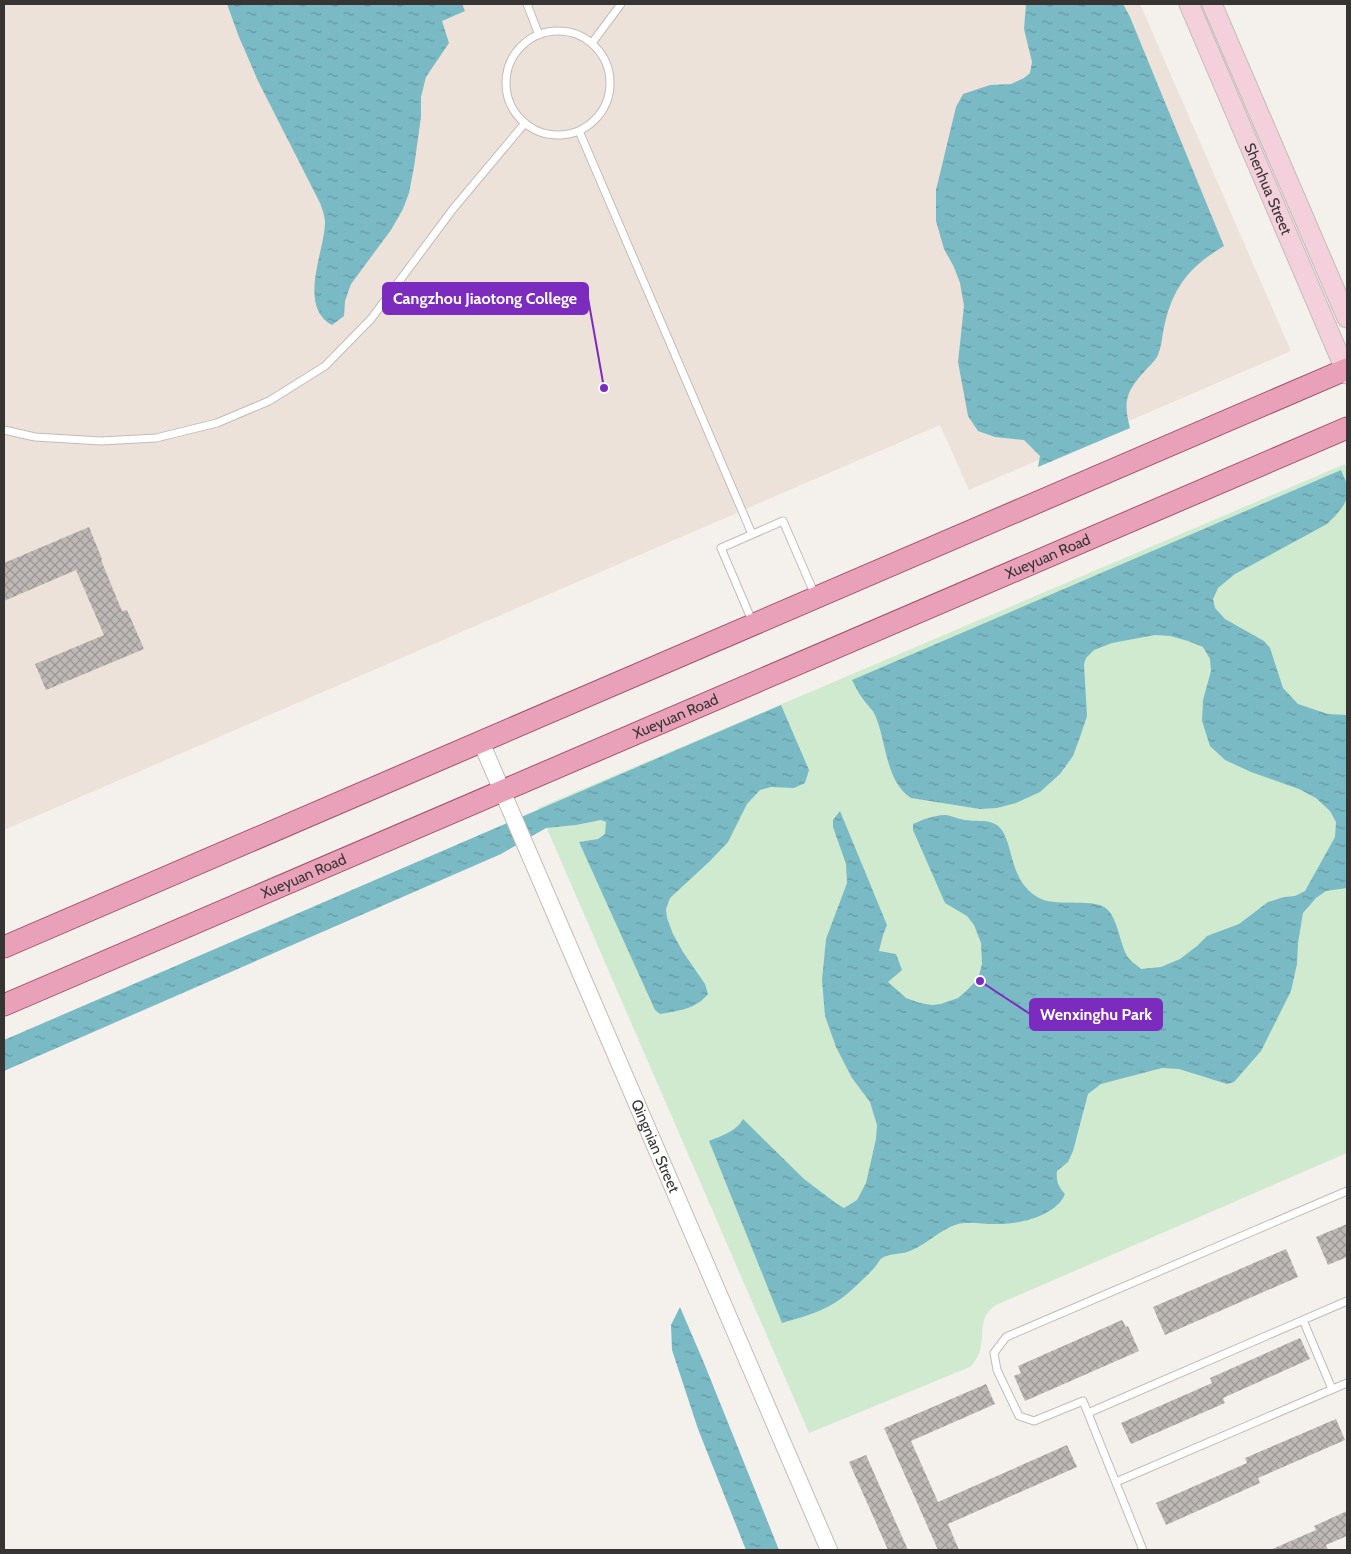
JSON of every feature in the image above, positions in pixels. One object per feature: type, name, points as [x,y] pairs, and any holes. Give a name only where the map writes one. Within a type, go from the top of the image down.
[{"type":"main road","name":"Shenhua Street","points":[[1189,4],[1347,371]]},
{"type":"main road","name":"Shenhua Street","points":[[1212,4],[1347,318]]},
{"type":"main road","points":[[4,947],[1347,371]]},
{"type":"main road","name":"Xueyuan Road","points":[[4,1005],[1347,428]]},
{"type":"street","name":"Qingnian Street","points":[[481,742],[829,1550]]},
{"type":"lane","points":[[526,4],[540,35]]},
{"type":"lane","points":[[592,43],[621,4]]},
{"type":"lane","points":[[554,31],[574,33],[592,43],[605,59],[611,78],[610,89],[604,108],[591,124],[579,131],[563,135],[552,135],[538,131],[524,123],[508,98],[507,77],[511,63],[518,50],[526,42],[540,35],[554,31]]},
{"type":"lane","points":[[4,430],[35,437],[101,441],[156,438],[217,423],[269,401],[325,366],[371,319],[453,209],[524,123]]},
{"type":"lane","points":[[579,131],[752,534]]},
{"type":"lane","points":[[754,624],[721,548],[783,521],[816,598]]},
{"type":"lane","points":[[1143,1550],[1083,1401],[1034,1421],[1019,1416],[997,1370],[994,1354],[1006,1337],[1347,1191]]},
{"type":"lane","points":[[1088,1413],[1347,1301]]},
{"type":"lane","points":[[1303,1320],[1332,1389]]},
{"type":"lane","points":[[1116,1482],[1347,1383]]},
{"type":"shaded area","points":[[4,4],[1140,4],[1291,351],[969,490],[940,425],[4,830]]},
{"type":"green space","points":[[1345,464],[1347,470],[1347,1153],[996,1305],[989,1311],[984,1320],[979,1353],[970,1367],[809,1433],[538,808]]},
{"type":"water","points":[[227,4],[462,4],[465,11],[442,21],[449,43],[426,77],[421,97],[421,117],[414,167],[409,193],[403,209],[391,230],[351,284],[345,301],[344,316],[332,325],[322,316],[316,305],[314,292],[325,220],[320,203],[258,81]]},
{"type":"water","points":[[1026,4],[1123,4],[1224,246],[1212,253],[1193,269],[1173,298],[1157,357],[1133,385],[1128,397],[1127,411],[1130,428],[1038,467],[1040,456],[1024,440],[995,437],[978,431],[968,416],[958,362],[964,306],[960,283],[944,249],[936,221],[936,190],[956,107],[963,94],[990,85],[1011,84],[1030,73],[1032,62],[1024,29]]},
{"type":"water","points":[[1341,470],[1348,492],[1339,512],[1327,524],[1235,574],[1218,588],[1213,599],[1215,608],[1225,619],[1264,641],[1270,648],[1283,688],[1298,704],[1328,714],[1347,715],[1347,888],[1326,891],[1316,898],[1303,913],[1297,964],[1291,991],[1261,1051],[1234,1082],[1227,1084],[1179,1069],[1162,1068],[1101,1084],[1088,1094],[1073,1151],[1068,1162],[1057,1171],[1058,1183],[1065,1194],[1054,1208],[1036,1217],[1007,1224],[962,1223],[950,1227],[913,1250],[882,1258],[873,1270],[839,1300],[813,1313],[782,1323],[709,1141],[733,1130],[743,1119],[804,1179],[844,1208],[857,1200],[866,1183],[876,1139],[877,1125],[870,1102],[852,1078],[836,1047],[825,1016],[822,980],[826,939],[847,883],[846,864],[833,827],[833,820],[840,811],[887,925],[879,951],[896,954],[902,970],[888,982],[906,998],[932,1005],[958,998],[978,979],[982,964],[981,943],[974,925],[967,916],[945,903],[913,830],[913,824],[920,821],[934,816],[946,815],[962,820],[995,824],[1002,830],[1016,871],[1030,891],[1041,899],[1049,901],[1095,904],[1108,910],[1114,920],[1127,956],[1141,969],[1161,967],[1180,959],[1207,936],[1239,924],[1268,902],[1295,896],[1305,891],[1335,837],[1336,822],[1330,811],[1316,798],[1299,789],[1251,772],[1225,760],[1210,746],[1202,721],[1203,700],[1211,671],[1210,659],[1203,647],[1188,641],[1170,636],[1155,635],[1112,643],[1094,650],[1086,658],[1084,664],[1087,716],[1073,756],[1060,774],[1040,792],[1016,803],[997,808],[980,809],[911,798],[902,791],[891,771],[875,715],[860,695],[852,680]]},
{"type":"water","points":[[781,705],[809,770],[805,783],[794,788],[771,787],[760,790],[747,804],[728,842],[670,898],[666,909],[673,934],[705,984],[708,994],[692,1006],[660,1014],[655,1010],[579,842],[598,839],[605,834],[606,822],[601,820],[546,828],[501,854],[4,1071],[4,1040]]},
{"type":"water","points":[[680,1307],[779,1550],[746,1550],[698,1429],[672,1350],[671,1325]]},
{"type":"building","points":[[89,527],[122,611],[127,610],[144,649],[46,690],[35,664],[104,635],[76,570],[4,601],[4,563]]},
{"type":"building","points":[[1347,1224],[1347,1257],[1328,1265],[1316,1237]]},
{"type":"building","points":[[1286,1249],[1298,1277],[1165,1335],[1153,1307]]},
{"type":"building","points":[[1122,1320],[1126,1327],[1128,1326],[1139,1351],[1025,1401],[1014,1376],[1021,1373],[1018,1366]]},
{"type":"building","points":[[1300,1338],[1310,1359],[1223,1398],[1225,1403],[1131,1444],[1121,1423],[1212,1383],[1210,1378]]},
{"type":"building","points":[[986,1384],[995,1404],[911,1441],[938,1502],[1067,1445],[1077,1467],[948,1524],[959,1550],[938,1550],[884,1428]]},
{"type":"building","points":[[1336,1419],[1345,1440],[1258,1478],[1260,1483],[1166,1525],[1156,1503],[1247,1463],[1245,1458]]},
{"type":"building","points":[[866,1455],[908,1550],[888,1550],[849,1462]]},
{"type":"building","points":[[1347,1511],[1347,1536],[1326,1545],[1328,1550],[1270,1550],[1316,1530],[1314,1526]]},
{"type":"place","name":"Cangzhou Jiaotong College","points":[[604,388]]},
{"type":"place","name":"Wenxinghu Park","points":[[980,981]]}]
